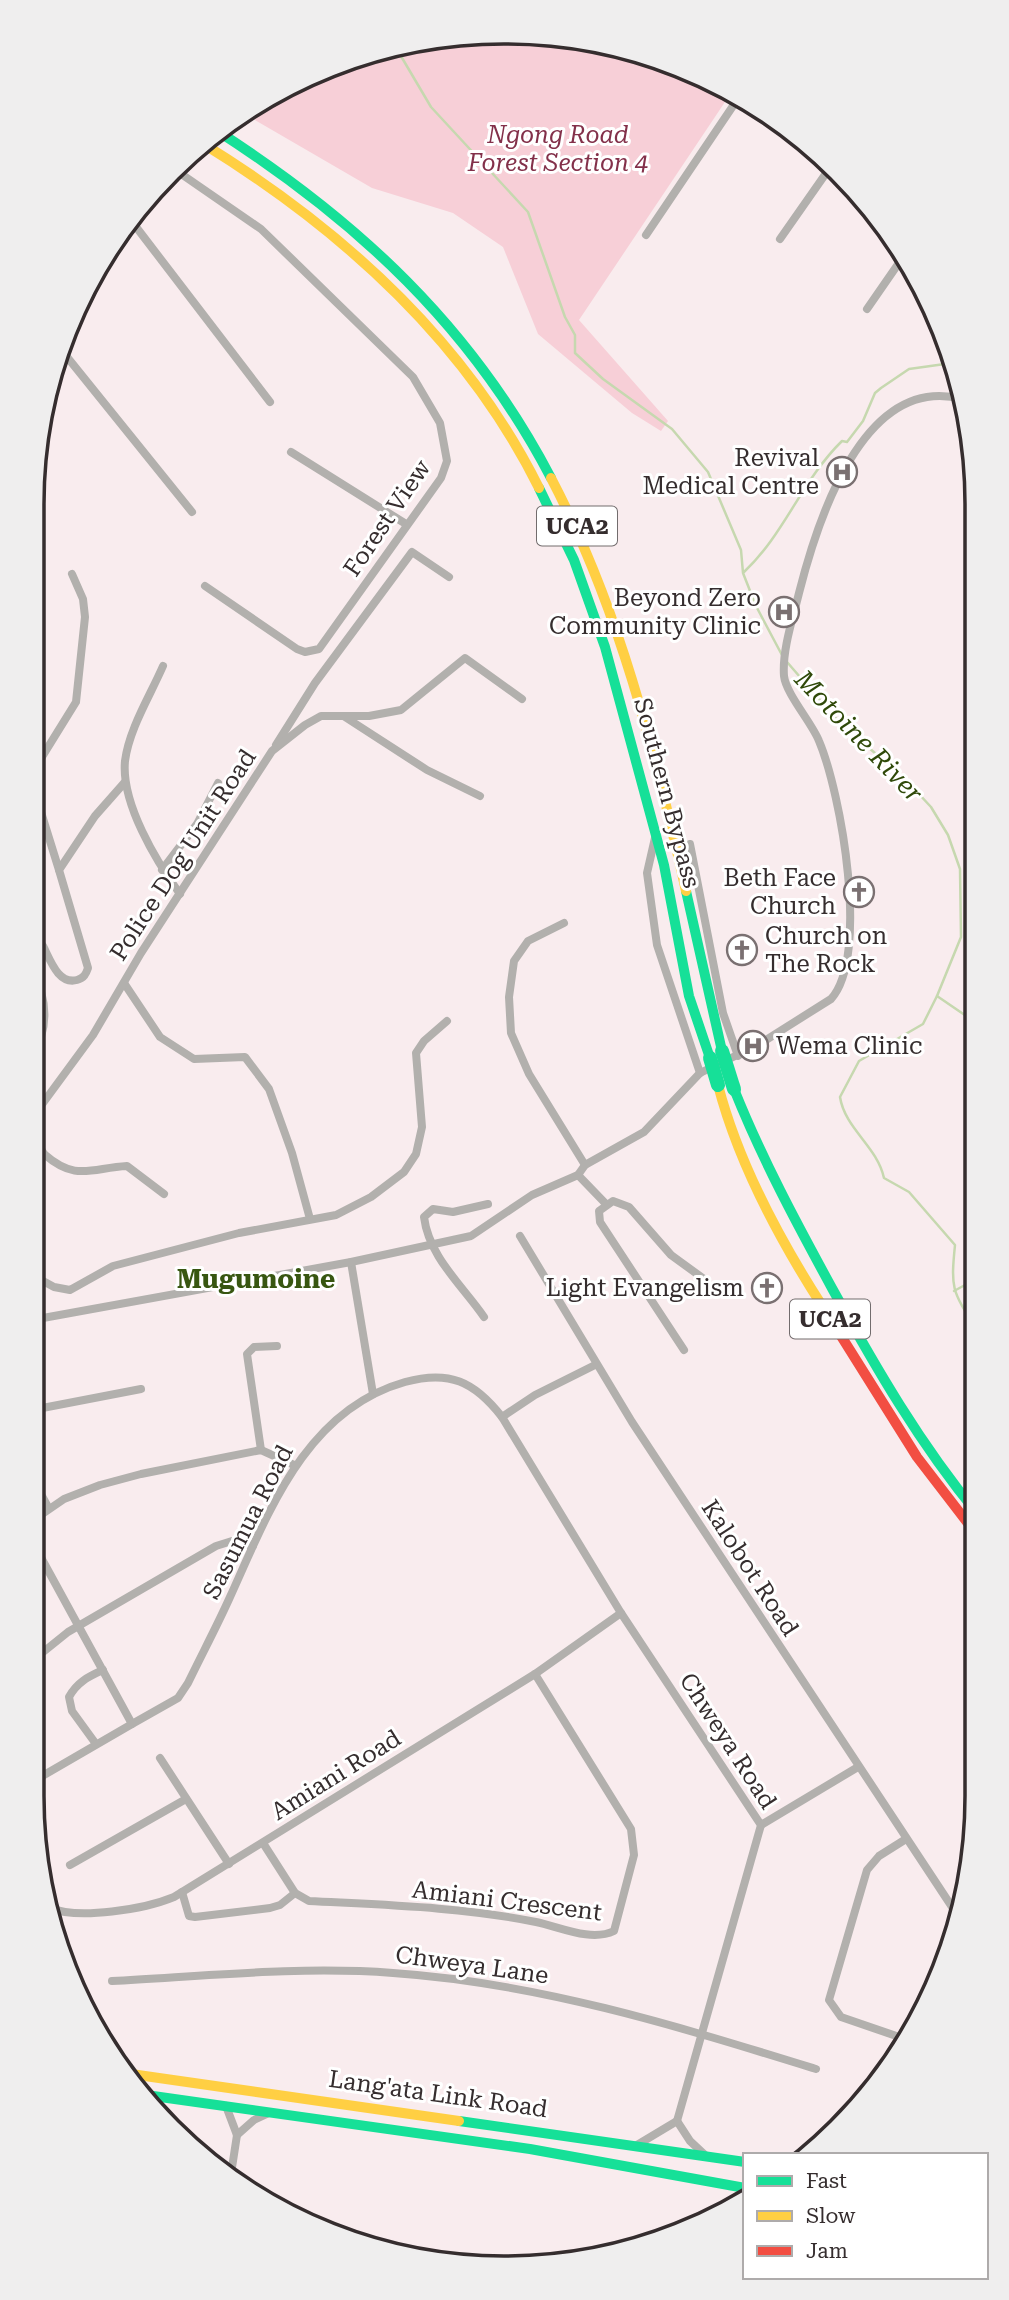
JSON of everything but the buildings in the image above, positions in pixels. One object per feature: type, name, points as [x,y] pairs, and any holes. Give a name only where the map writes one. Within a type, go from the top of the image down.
[{"type":"main road","name":"Southern Bypass","points":[[227,137],[309,190],[352,225],[411,283],[487,370],[548,469],[594,565],[634,685],[677,851],[716,1054],[718,1085],[737,1143],[798,1268],[910,1447],[965,1519]]},
{"type":"main road","name":"Southern Bypass","points":[[212,149],[238,163],[283,195],[365,264],[440,341],[490,404],[543,494],[585,587],[625,715],[676,915],[689,997],[734,1089],[777,1190],[847,1319],[925,1447],[965,1498]]},
{"type":"main road","name":"Lang'ata Link Road","points":[[138,2075],[743,2162]]},
{"type":"main road","name":"Lang'ata Link Road","points":[[156,2096],[530,2149],[743,2188]]},
{"type":"street","points":[[646,235],[734,104]]},
{"type":"street","points":[[780,239],[825,174]]},
{"type":"street","name":"Forest View","points":[[183,175],[261,229],[308,278],[385,348],[421,387],[440,423],[447,461],[441,478],[406,524],[324,644],[313,652],[297,649],[205,586]]},
{"type":"street","points":[[137,227],[271,401]]},
{"type":"street","points":[[867,309],[898,264]]},
{"type":"street","points":[[68,358],[192,512]]},
{"type":"street","points":[[44,1318],[351,1262],[471,1236],[532,1195],[578,1175],[585,1165],[644,1132],[700,1073],[738,1056],[831,999],[839,990],[847,967],[848,872],[841,819],[819,742],[784,678],[789,643],[808,555],[823,510],[858,450],[883,420],[902,405],[927,395],[953,398]]},
{"type":"street","points":[[291,452],[406,524]]},
{"type":"street","points":[[272,751],[301,703],[411,552],[449,577]]},
{"type":"street","points":[[44,754],[76,702],[85,617],[83,599],[72,574]]},
{"type":"street","name":"Police Dog Unit Road","points":[[44,1102],[93,1035],[272,751],[314,719],[343,715],[369,716],[401,710],[465,658],[470,658],[522,699]]},
{"type":"street","points":[[163,666],[129,744],[125,782],[145,835],[162,870],[180,894]]},
{"type":"street","points":[[343,715],[427,770],[480,796]]},
{"type":"street","points":[[59,870],[95,816],[125,782]]},
{"type":"street","points":[[162,870],[197,824],[218,783]]},
{"type":"street","points":[[44,821],[87,972],[76,980],[67,980],[60,975],[44,948]]},
{"type":"street","points":[[655,838],[647,873],[657,945],[700,1073]]},
{"type":"street","points":[[690,844],[723,1013],[738,1056]]},
{"type":"street","points":[[565,922],[528,941],[514,961],[509,997],[511,1033],[529,1074],[585,1165]]},
{"type":"street","points":[[124,983],[160,1037],[194,1059],[245,1057],[269,1088],[292,1153],[310,1219]]},
{"type":"street","points":[[44,1282],[70,1290],[113,1266],[239,1233],[335,1215],[352,1208],[404,1172],[416,1154],[422,1127],[416,1053],[424,1041],[447,1021]]},
{"type":"street","points":[[44,1154],[55,1164],[76,1172],[99,1172],[127,1166],[164,1194]]},
{"type":"street","points":[[578,1175],[606,1204]]},
{"type":"street","points":[[684,1350],[597,1216],[606,1204],[618,1200],[629,1207],[671,1255],[704,1279]]},
{"type":"street","points":[[484,1317],[461,1284],[443,1266],[424,1221],[429,1210],[463,1211],[488,1205]]},
{"type":"street","name":"Kalobot Road","points":[[520,1236],[595,1365],[952,1907]]},
{"type":"street","points":[[351,1262],[373,1394]]},
{"type":"street","points":[[261,1450],[247,1354],[254,1347],[277,1346]]},
{"type":"street","points":[[502,1416],[535,1395],[595,1365]]},
{"type":"street","name":"Sasumua Road","points":[[44,1775],[178,1698],[188,1683],[294,1465],[336,1418],[373,1394],[426,1377],[455,1379],[483,1393],[502,1416]]},
{"type":"street","points":[[44,1408],[141,1389]]},
{"type":"street","name":"Chweya Road","points":[[502,1416],[621,1613],[761,1825],[677,2121]]},
{"type":"street","points":[[44,1510],[110,1482],[261,1450],[294,1465]]},
{"type":"street","points":[[44,1500],[48,1507]]},
{"type":"street","points":[[44,1652],[78,1626],[216,1546],[232,1541],[253,1546]]},
{"type":"street","points":[[44,1563],[132,1724]]},
{"type":"street","name":"Amiani Road","points":[[58,1910],[68,1913],[119,1909],[161,1902],[182,1892],[535,1674],[621,1613]]},
{"type":"street","points":[[96,1744],[72,1711],[69,1697],[80,1682],[103,1670]]},
{"type":"street","name":"Amiani Crescent","points":[[295,1894],[310,1901],[445,1910],[534,1921],[594,1935],[614,1931],[634,1855],[631,1829],[535,1674]]},
{"type":"street","points":[[160,1758],[229,1864]]},
{"type":"street","points":[[761,1825],[858,1767]]},
{"type":"street","points":[[70,1865],[186,1799]]},
{"type":"street","points":[[897,2036],[841,2017],[829,2000],[867,1870],[879,1856],[906,1839]]},
{"type":"street","points":[[182,1892],[189,1916],[195,1917],[280,1905],[295,1894],[262,1843]]},
{"type":"street","name":"Chweya Lane","points":[[112,1981],[329,1970],[391,1972],[466,1980],[538,1992],[702,2034],[816,2069]]},
{"type":"street","points":[[226,2106],[237,2135],[231,2166]]},
{"type":"street","points":[[237,2135],[254,2120],[271,2112]]},
{"type":"street","points":[[638,2145],[677,2121],[690,2141],[707,2157]]},
{"type":"green space","name":"Ngong Road Forest Section 4","points":[[474,45],[535,45],[624,59],[681,79],[726,100],[579,320],[668,421],[661,431],[632,413],[538,334],[503,247],[453,213],[372,188],[253,119],[301,91],[356,68],[415,53]]},
{"type":"waterway","name":"Motoine River","points":[[401,56],[431,107],[528,212],[565,317],[575,335],[575,353],[603,379],[672,429],[708,472],[741,550],[743,573],[756,606],[783,657]]},
{"type":"waterway","points":[[744,572],[771,541],[828,456],[842,441],[847,442],[863,421],[875,393],[909,369],[944,364]]},
{"type":"waterway","name":"Motoine River","points":[[787,662],[839,722],[905,779],[931,807],[948,835],[960,869],[961,937],[923,1024],[859,1061],[840,1097],[848,1119],[875,1156],[884,1178],[909,1192],[955,1245],[953,1280],[957,1297],[965,1310]]},
{"type":"waterway","points":[[937,996],[965,1015]]},
{"type":"waterway","points":[[954,1291],[965,1285]]},
{"type":"traffic: fast","points":[[227,137],[317,202],[364,240],[407,282],[448,326],[485,373],[520,423],[551,478]]},
{"type":"traffic: fast","points":[[539,488],[574,560],[605,647],[664,865],[689,996],[710,1058]]},
{"type":"traffic: fast","points":[[686,891],[722,1051]]},
{"type":"traffic: fast","points":[[722,1051],[734,1089]]},
{"type":"traffic: fast","points":[[710,1058],[718,1085]]},
{"type":"traffic: fast","points":[[734,1089],[780,1191],[866,1348],[918,1433],[965,1498]]},
{"type":"traffic: fast","points":[[156,2096],[530,2149],[743,2188]]},
{"type":"traffic: fast","points":[[459,2121],[743,2162]]},
{"type":"traffic: slow","points":[[212,149],[303,212],[395,292],[437,337],[475,384],[509,434],[539,488]]},
{"type":"traffic: slow","points":[[551,478],[596,577],[632,680],[661,784],[686,891]]},
{"type":"traffic: slow","points":[[718,1085],[736,1142],[761,1198],[821,1304]]},
{"type":"traffic: slow","points":[[138,2075],[459,2121]]},
{"type":"traffic: jam","points":[[821,1304],[917,1457],[965,1519]]},
{"type":"place","name":"Revival Medical Centre","points":[[842,472]]},
{"type":"place","name":"Beyond Zero Community Clinic","points":[[784,612]]},
{"type":"place","name":"Beth Face Church","points":[[859,892]]},
{"type":"place","name":"Church on The Rock","points":[[742,950]]},
{"type":"place","name":"Wema Clinic","points":[[753,1046]]},
{"type":"place","name":"Light Evangelism","points":[[767,1288]]},
{"type":"district","name":"Mugumoine","points":[[256,1279]]}]
